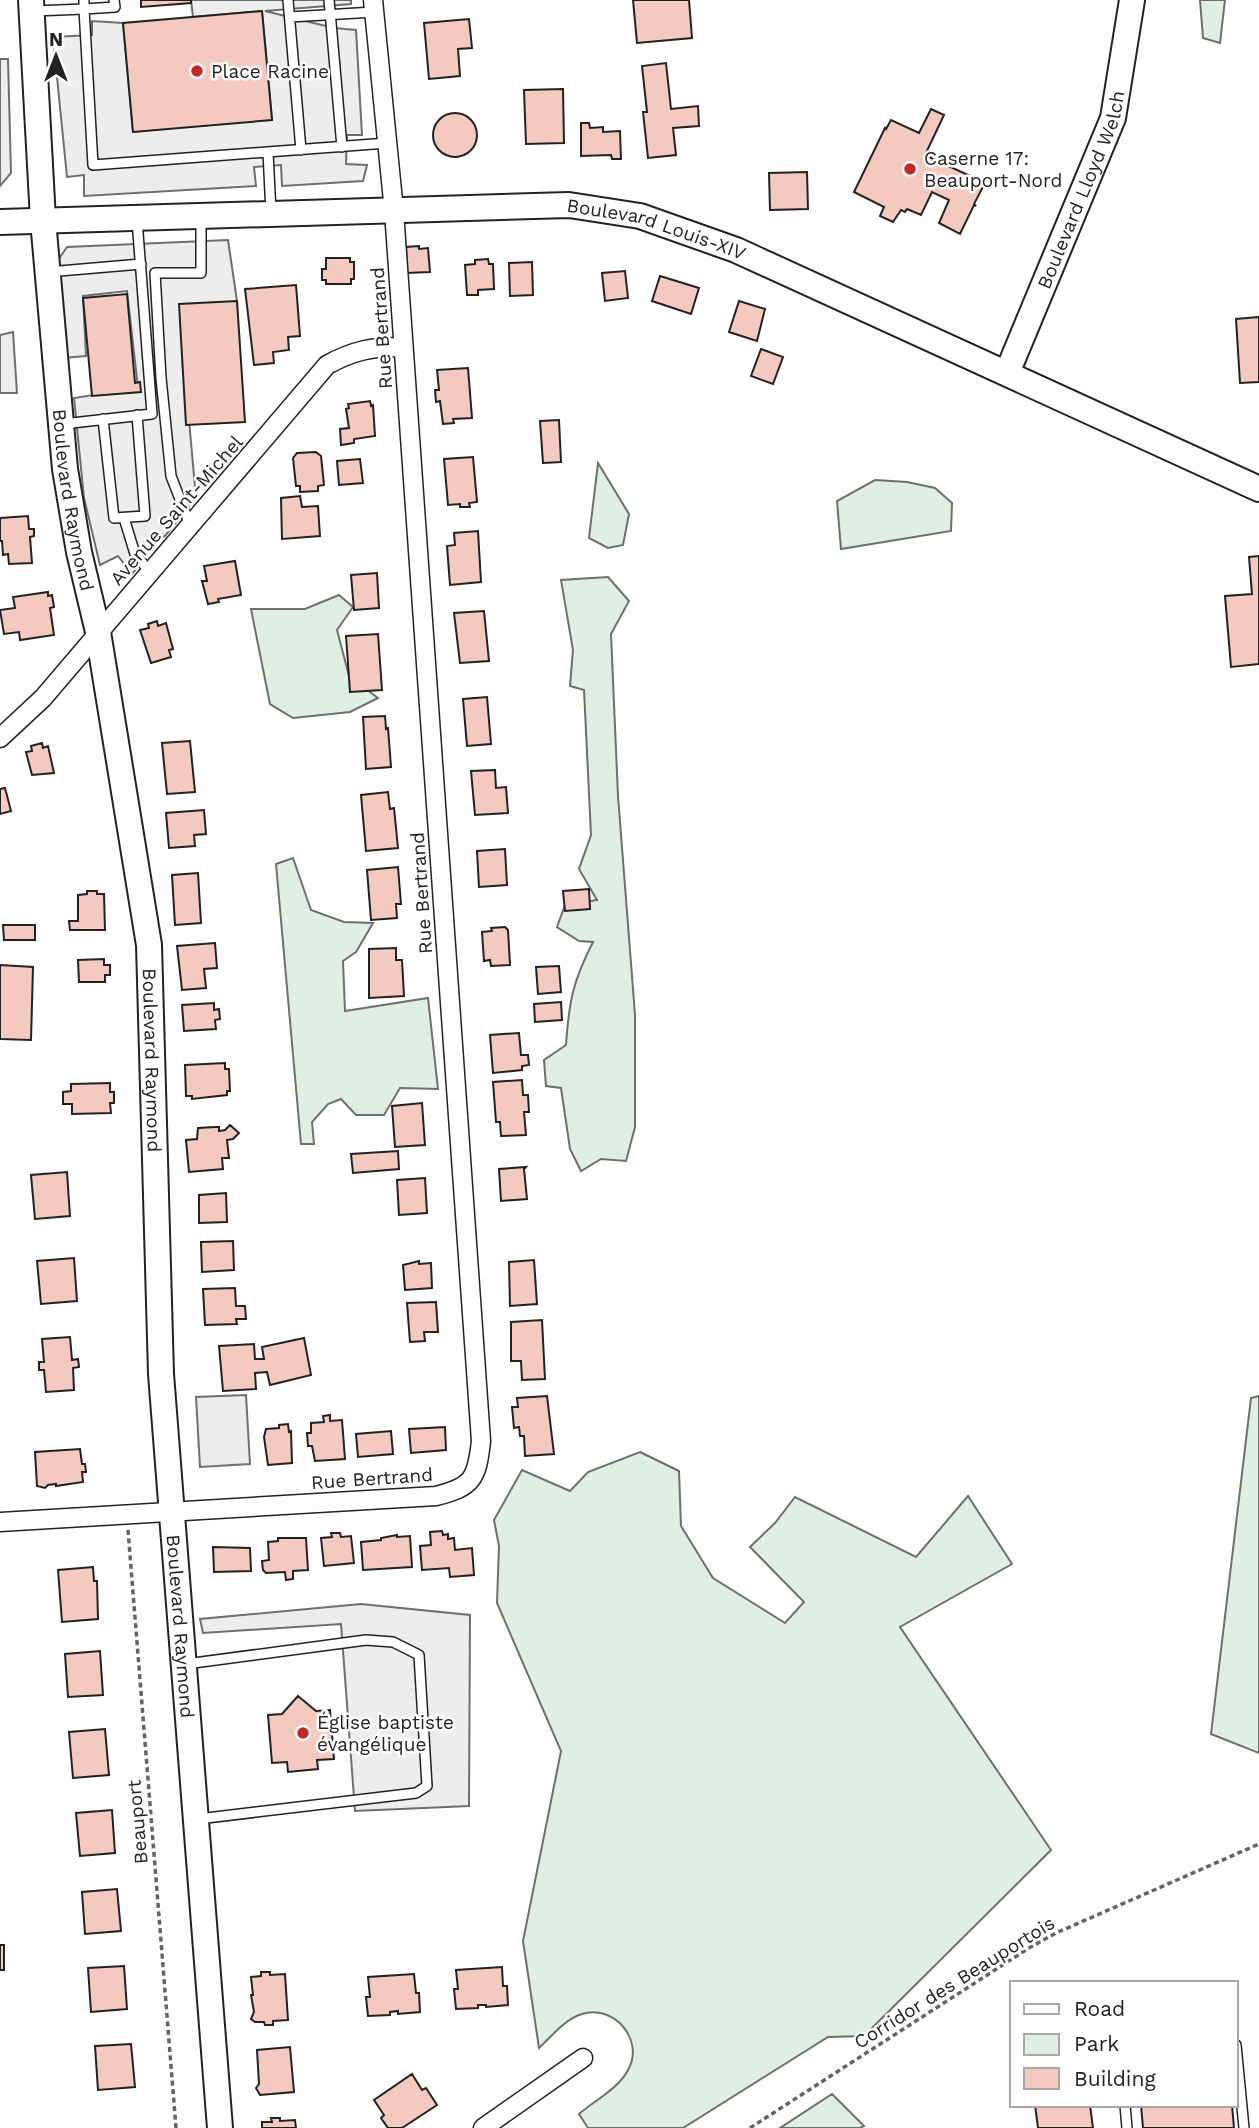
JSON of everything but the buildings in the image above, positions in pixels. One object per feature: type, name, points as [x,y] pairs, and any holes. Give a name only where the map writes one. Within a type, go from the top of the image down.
[{"type":"street","name":"Boulevard Lloyd Welch","points":[[1007,373],[1113,118],[1132,0]]},
{"type":"street","name":"Boulevard Raymond","points":[[32,6],[43,220],[65,469],[79,552],[98,632],[149,945],[162,1374],[220,2128]]},
{"type":"street","name":"Rue Bertrand","points":[[0,1522],[436,1496],[458,1490],[473,1478],[479,1461],[480,1427],[394,211],[374,6]]},
{"type":"street","name":"Boulevard Louis-XIV","points":[[0,222],[569,205],[640,216],[736,250],[1259,489]]},
{"type":"street","name":"Avenue Saint-Michel","points":[[0,738],[43,698],[327,365],[349,353],[379,346],[403,347]]},
{"type":"street","points":[[482,2128],[583,2058]]},
{"type":"lane","points":[[32,6],[84,4],[115,7],[114,0]]},
{"type":"lane","points":[[288,0],[301,150]]},
{"type":"lane","points":[[329,0],[342,147]]},
{"type":"lane","points":[[84,4],[93,165],[387,144]]},
{"type":"lane","points":[[290,17],[330,15],[374,6]]},
{"type":"lane","points":[[268,152],[272,214]]},
{"type":"lane","points":[[190,525],[171,476],[161,378],[155,273],[201,273],[201,216]]},
{"type":"lane","points":[[61,424],[152,414],[137,218]]},
{"type":"lane","points":[[48,272],[141,264]]},
{"type":"lane","points":[[103,419],[114,518],[145,516],[137,415]]},
{"type":"lane","points":[[124,518],[135,554],[150,572]]},
{"type":"lane","points":[[185,1664],[366,1640],[393,1642],[419,1655],[427,1786],[416,1793],[197,1819]]},
{"type":"lane","points":[[1238,2066],[1244,2128]]},
{"type":"lane","points":[[1125,2107],[1127,2128]]},
{"type":"path","name":"Beauport","points":[[127,1514],[176,2128]]},
{"type":"path","name":"Corridor des Beauportois","points":[[750,2128],[1029,1948],[1056,1933],[1259,1843]]},
{"type":"green space","points":[[1200,0],[1225,0],[1220,43],[1203,38]]},
{"type":"green space","points":[[598,463],[629,514],[623,545],[608,548],[589,538]]},
{"type":"green space","points":[[875,480],[907,482],[935,488],[952,503],[951,531],[841,549],[837,501]]},
{"type":"green space","points":[[608,577],[629,601],[611,634],[618,796],[635,1015],[635,1127],[626,1161],[601,1159],[581,1171],[570,1149],[561,1088],[546,1086],[544,1060],[566,1045],[573,992],[593,942],[579,941],[557,927],[565,905],[597,900],[579,869],[591,835],[584,690],[570,686],[573,650],[561,580]]},
{"type":"green space","points":[[339,595],[353,607],[337,630],[349,676],[378,698],[350,712],[293,718],[270,704],[251,609],[305,609]]},
{"type":"green space","points":[[293,858],[311,910],[344,922],[373,923],[356,952],[343,961],[345,1011],[428,998],[438,1089],[400,1088],[384,1115],[356,1115],[341,1099],[328,1104],[312,1122],[314,1144],[301,1144],[276,864]]},
{"type":"green space","points":[[1259,1396],[1259,1753],[1211,1734],[1251,1398]]},
{"type":"green space","points":[[640,1452],[679,1471],[681,1526],[713,1578],[785,1623],[804,1602],[750,1547],[775,1523],[795,1497],[916,1557],[968,1496],[1012,1564],[900,1627],[1051,1850],[864,2036],[828,2037],[683,2128],[588,2128],[579,2114],[624,2077],[632,2059],[632,2047],[629,2036],[615,2019],[594,2012],[570,2020],[539,2048],[523,1941],[561,1751],[497,1603],[499,1546],[494,1520],[522,1470],[570,1491],[588,1472]]},
{"type":"green space","points":[[832,2094],[864,2126],[780,2128]]},
{"type":"shaded area","points":[[191,0],[351,0],[351,4],[265,11],[334,28],[356,30],[362,135],[347,135],[346,164],[367,165],[363,181],[282,186],[281,165],[254,167],[256,186],[84,196],[84,175],[67,177],[53,37],[92,35],[92,21],[123,23],[133,132],[272,119],[262,11],[193,17]]},
{"type":"shaded area","points":[[0,59],[8,59],[11,173],[0,186]]},
{"type":"shaded area","points":[[228,240],[237,301],[189,420],[196,498],[165,536],[145,541],[142,548],[147,556],[132,574],[118,556],[100,565],[84,498],[74,398],[138,388],[127,291],[83,296],[86,356],[63,358],[58,260],[67,247]]},
{"type":"shaded area","points":[[13,332],[17,393],[0,393],[0,335]]},
{"type":"shaded area","points":[[246,1395],[250,1464],[200,1467],[196,1397]]},
{"type":"shaded area","points":[[361,1604],[470,1615],[469,1806],[355,1811],[341,1624],[203,1633],[200,1619]]},
{"type":"place","name":"Place Racine","points":[[197,71]]},
{"type":"place","name":"Caserne 17: Beauport-Nord","points":[[910,169]]},
{"type":"place","name":"Église baptiste évangélique","points":[[303,1733]]}]
